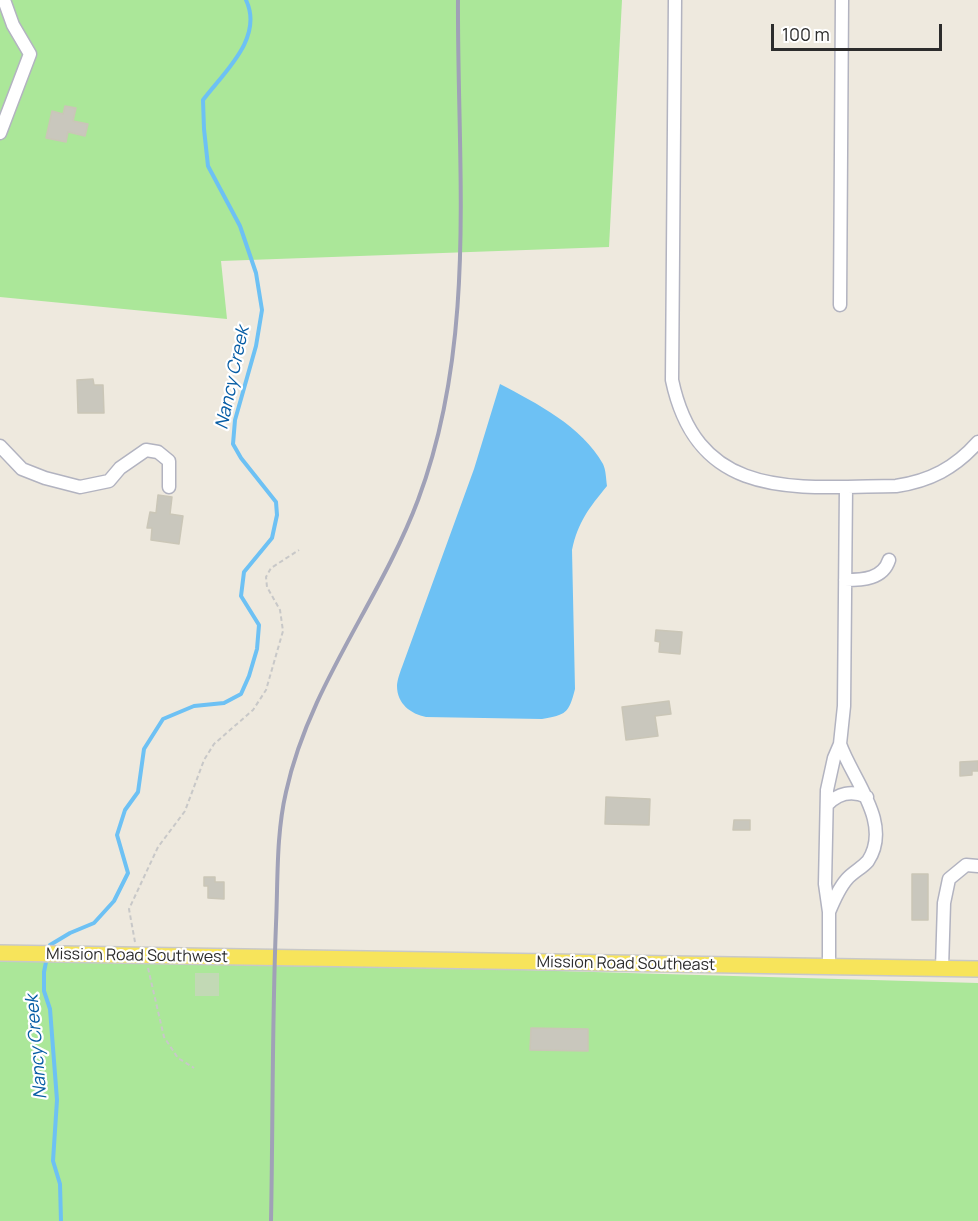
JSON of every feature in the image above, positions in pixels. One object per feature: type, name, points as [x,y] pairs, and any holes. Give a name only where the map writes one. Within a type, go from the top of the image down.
[{"type":"main road","name":"Mission Road Southwest","points":[[0,953],[274,959]]},
{"type":"main road","name":"Mission Road Southeast","points":[[274,959],[978,969]]},
{"type":"street","points":[[0,134],[30,54],[13,25],[4,0]]},
{"type":"street","points":[[675,0],[672,380],[677,403],[686,426],[702,446],[726,466],[749,478],[786,486],[896,486],[923,481],[950,468],[978,442]]},
{"type":"street","points":[[840,305],[842,0]]},
{"type":"street","points":[[0,446],[22,469],[80,487],[109,481],[120,468],[146,450],[158,452],[169,461],[169,487]]},
{"type":"street","points":[[829,966],[829,912],[825,884],[827,805],[830,774],[840,744],[844,706],[846,487]]},
{"type":"street","points":[[845,580],[874,576],[882,572],[889,560]]},
{"type":"street","points":[[829,912],[845,881],[866,863],[874,845],[874,818],[867,797],[845,758],[840,744]]},
{"type":"street","points":[[827,805],[836,797],[851,792],[867,797]]},
{"type":"street","points":[[942,968],[944,903],[949,879],[966,865],[978,866]]},
{"type":"path","points":[[194,1068],[178,1058],[164,1037],[130,921],[129,909],[158,847],[185,811],[204,760],[214,744],[253,710],[266,690],[283,631],[280,610],[267,587],[266,577],[271,568],[299,550]]},
{"type":"green space","points":[[0,0],[622,0],[609,247],[221,261],[227,319],[0,297]]},
{"type":"green space","points":[[0,955],[978,983],[978,1221],[0,1221]]},
{"type":"green space","points":[[195,973],[219,973],[219,996],[195,996]]},
{"type":"water","points":[[500,384],[571,427],[594,450],[605,469],[607,486],[585,516],[577,531],[572,550],[575,689],[571,703],[565,712],[550,718],[426,717],[410,711],[402,703],[397,686],[398,679],[474,469]]},
{"type":"building","points":[[65,106],[76,108],[73,121],[88,124],[85,136],[68,132],[66,142],[46,138],[52,111],[63,114]]},
{"type":"building","points":[[93,379],[94,385],[103,385],[104,413],[78,413],[77,380]]},
{"type":"building","points":[[158,495],[172,497],[170,514],[183,516],[179,544],[151,540],[152,528],[147,528],[150,512],[156,513]]},
{"type":"building","points":[[656,630],[682,632],[680,654],[659,652],[660,642],[655,641]]},
{"type":"building","points":[[669,701],[671,714],[655,716],[658,736],[626,740],[622,707]]},
{"type":"building","points":[[978,761],[978,771],[972,771],[972,775],[960,776],[960,762]]},
{"type":"building","points":[[606,797],[650,799],[649,825],[605,824]]},
{"type":"building","points":[[734,820],[750,820],[750,830],[733,830]]},
{"type":"building","points":[[912,874],[928,874],[928,920],[912,920]]},
{"type":"building","points":[[204,877],[215,877],[215,882],[224,882],[224,899],[208,898],[208,886],[204,886]]},
{"type":"building","points":[[531,1028],[588,1029],[588,1051],[530,1050]]},
{"type":"waterway","name":"Nancy Creek","points":[[49,950],[50,945],[94,923],[114,901],[128,873],[117,835],[125,810],[138,792],[144,749],[163,719],[194,706],[224,703],[241,694],[257,649],[259,625],[241,596],[244,572],[272,538],[277,515],[276,502],[241,458],[233,444],[235,420],[256,346],[262,310],[256,273],[240,226],[208,166],[203,100],[231,66],[246,41],[250,28],[250,14],[246,0]]},
{"type":"waterway","name":"Nancy Creek","points":[[47,957],[44,991],[50,1009],[57,1100],[53,1161],[60,1184],[61,1221]]},
{"type":"railway","points":[[271,1221],[273,1035],[280,825],[297,753],[311,716],[402,537],[418,500],[437,440],[449,378],[457,316],[461,190],[458,0]]}]
